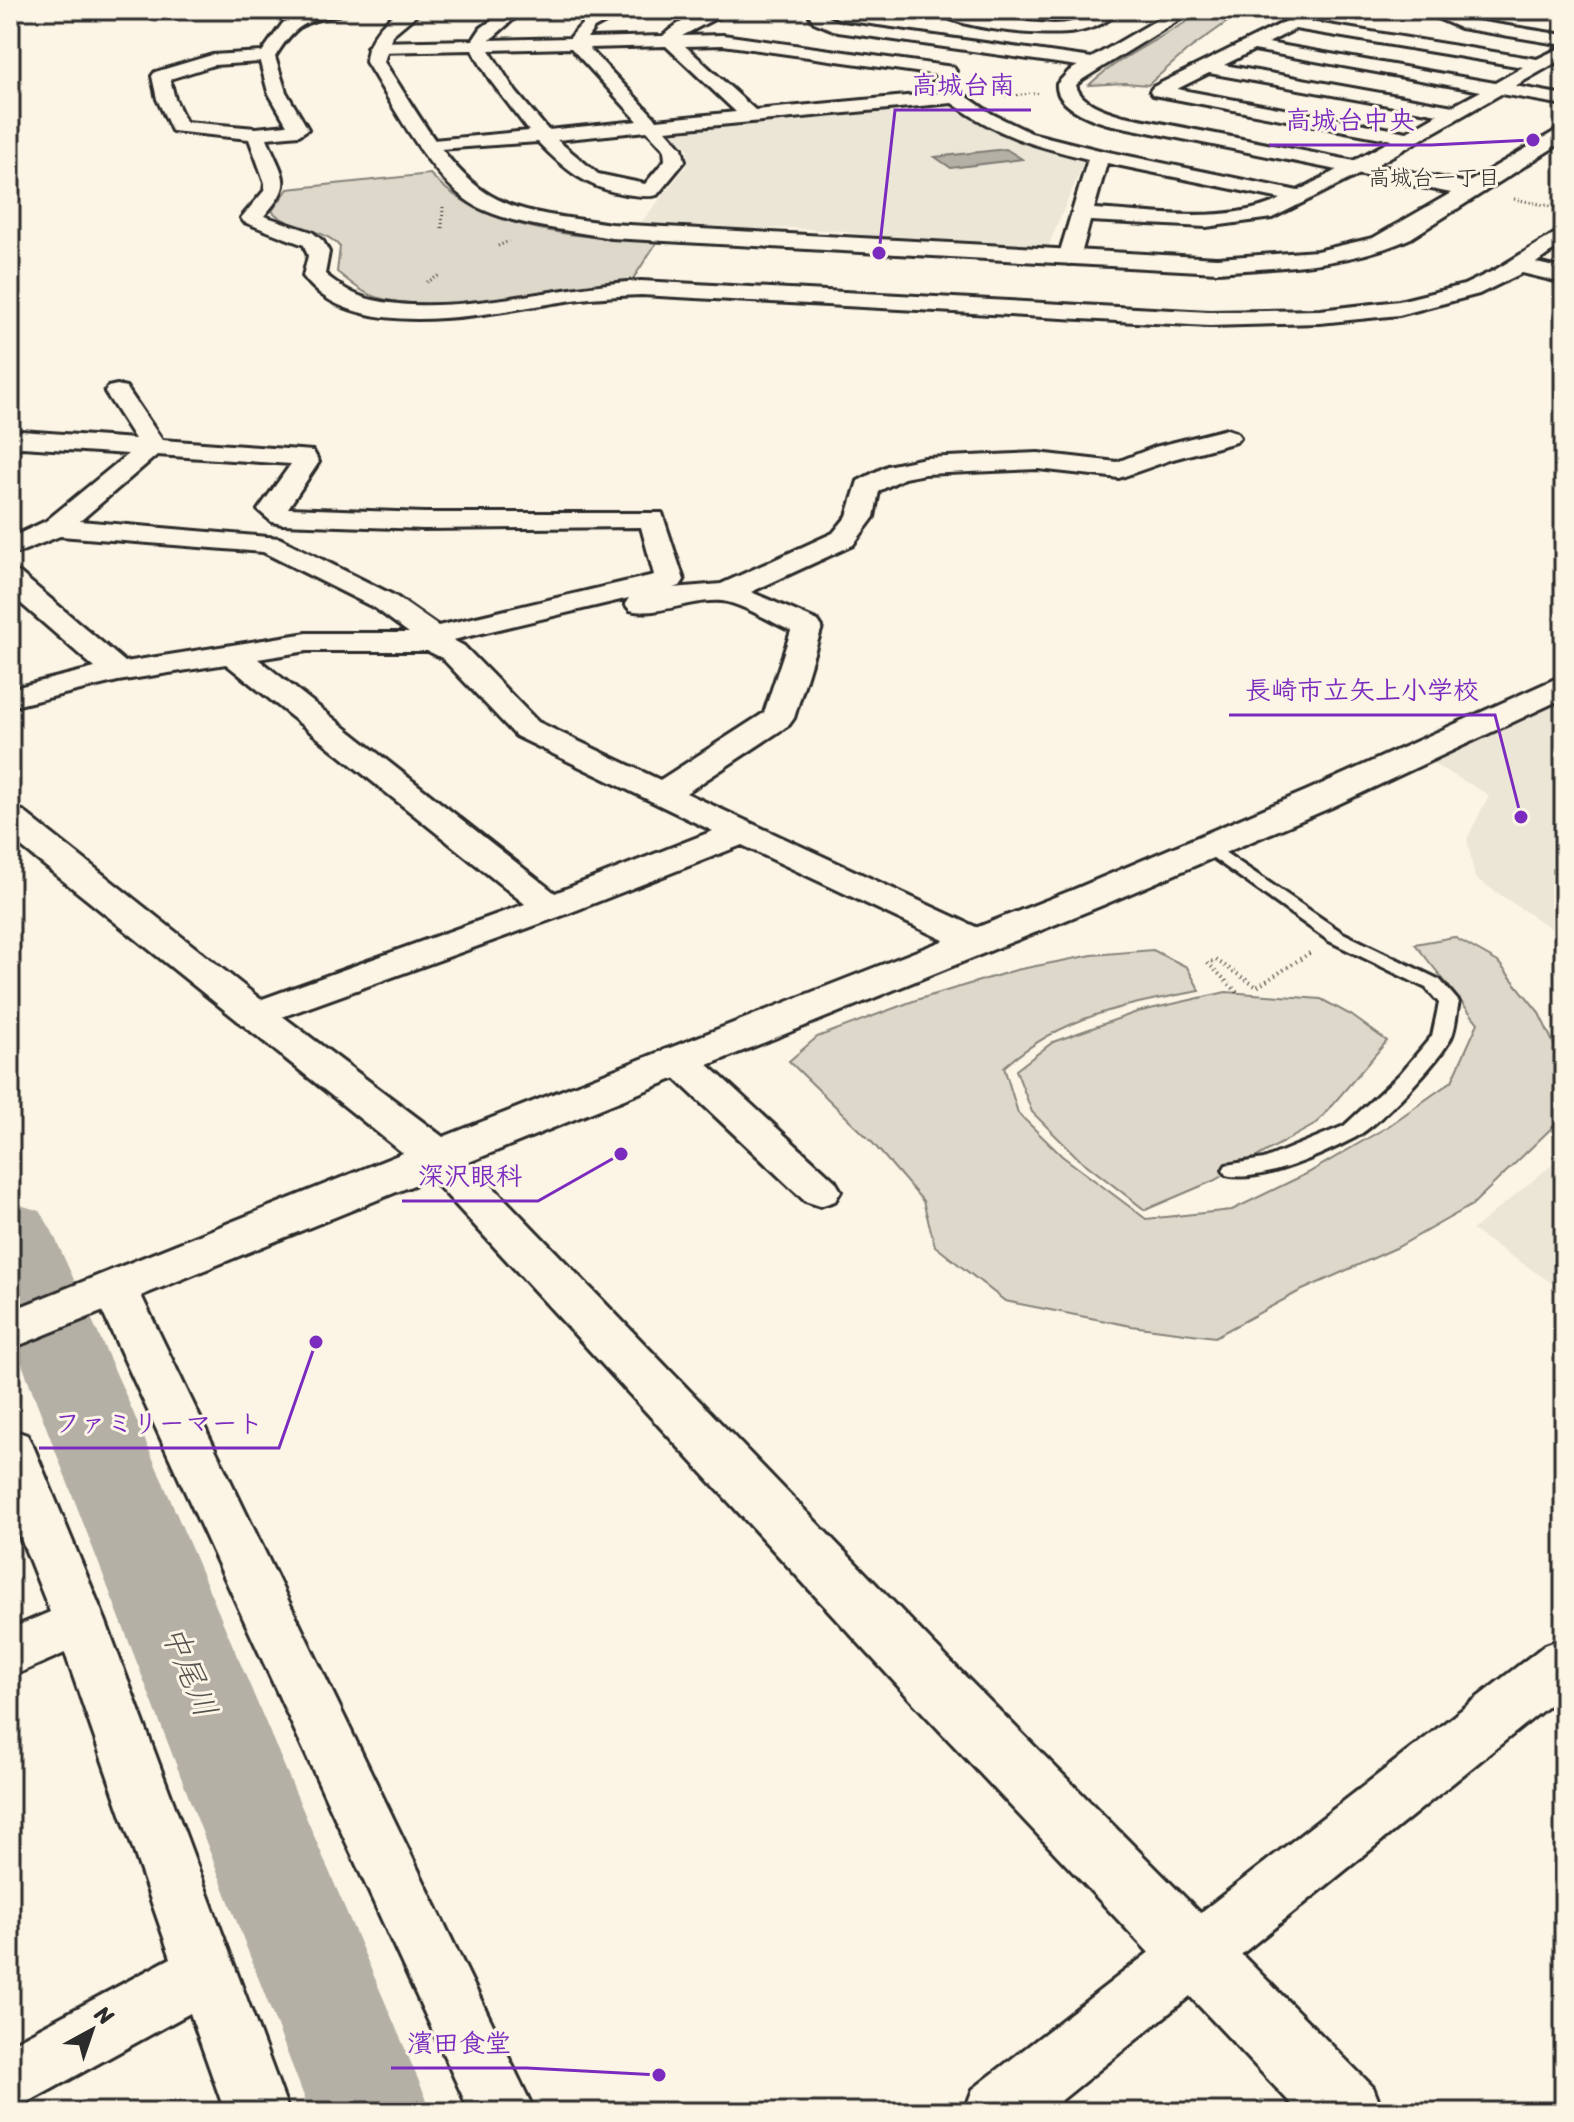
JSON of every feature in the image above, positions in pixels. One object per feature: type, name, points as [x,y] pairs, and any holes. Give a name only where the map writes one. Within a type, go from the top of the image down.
[{"type":"street","points":[[267,57],[212,60],[161,76],[166,99],[179,127],[256,134],[299,129],[277,92],[267,57],[281,34],[303,13],[340,10]]},
{"type":"street","points":[[413,10],[395,22],[375,47],[375,62],[453,179],[491,205],[558,224],[643,234],[1217,265],[1317,258],[1381,243],[1403,233],[1564,132]]},
{"type":"street","points":[[478,45],[487,31],[516,10]]},
{"type":"street","points":[[575,43],[588,25],[620,10]]},
{"type":"street","points":[[670,41],[676,31],[723,10]]},
{"type":"street","points":[[828,10],[818,16],[823,22],[872,32],[1092,63]]},
{"type":"street","points":[[943,10],[974,19],[1046,28],[1071,28],[1094,21],[1109,10]]},
{"type":"street","points":[[1186,10],[1092,63],[1067,84],[1066,90],[1075,102],[1118,120],[1472,191]]},
{"type":"street","points":[[1321,10],[1159,91],[1409,138]]},
{"type":"street","points":[[1427,10],[1460,23],[1564,40]]},
{"type":"street","points":[[932,41],[974,19]]},
{"type":"street","points":[[1294,24],[1539,65]]},
{"type":"street","points":[[808,68],[815,60],[872,32]]},
{"type":"street","points":[[670,41],[751,116]]},
{"type":"street","points":[[375,47],[739,41],[947,71],[941,84],[958,98],[1024,137],[1099,156],[1300,197]]},
{"type":"street","points":[[478,45],[485,61],[545,137],[583,174],[603,183],[650,191],[666,175],[675,161],[675,154],[575,43]]},
{"type":"street","points":[[1253,45],[1564,100]]},
{"type":"street","points":[[1082,214],[1178,221],[1233,220],[1272,212],[1357,168],[1564,51]]},
{"type":"street","points":[[1207,67],[1455,112]]},
{"type":"street","points":[[827,88],[850,107]]},
{"type":"street","points":[[433,146],[958,98]]},
{"type":"street","points":[[256,134],[275,183],[274,192],[251,218],[262,225],[308,238],[317,245],[319,254],[314,276],[324,288],[354,303],[384,309],[460,309],[572,293],[641,288],[1209,319],[1288,319],[1353,313],[1442,297],[1502,276],[1564,234]]},
{"type":"street","points":[[1069,258],[1099,156]]},
{"type":"street","points":[[1517,265],[1564,276]]},
{"type":"street","points":[[117,392],[153,446]]},
{"type":"street","points":[[14,437],[304,457],[306,462],[272,510],[282,516],[424,521],[652,519],[670,580],[440,643]]},
{"type":"street","points":[[10,698],[118,672],[230,652],[307,642],[440,643],[670,597],[727,592],[843,539],[860,517],[867,487],[896,472],[925,466],[1038,461],[1119,470],[1164,453],[1227,437]]},
{"type":"street","points":[[10,548],[56,527],[153,446]]},
{"type":"street","points":[[269,544],[282,516]]},
{"type":"street","points":[[56,527],[269,544],[385,602],[440,643],[527,729],[978,942]]},
{"type":"street","points":[[10,579],[118,672]]},
{"type":"street","points":[[663,793],[778,718],[807,627],[727,592]]},
{"type":"street","points":[[230,652],[551,907]]},
{"type":"street","points":[[10,1331],[678,1059],[978,942],[1319,799],[1564,685]]},
{"type":"street","points":[[10,819],[254,1015],[439,1158],[931,1681],[1348,2112]]},
{"type":"street","points":[[254,1015],[551,907],[745,831]]},
{"type":"street","points":[[678,1059],[820,1191]]},
{"type":"street","points":[[105,1292],[503,2112]]},
{"type":"street","points":[[10,1448],[80,1622],[257,2112]]},
{"type":"street","points":[[10,1654],[80,1622]]},
{"type":"street","points":[[996,2112],[1564,1661]]},
{"type":"street","points":[[10,2078],[205,1972]]},
{"type":"lane","points":[[1208,846],[1336,937],[1433,984],[1449,1002],[1442,1037],[1407,1079],[1351,1131],[1268,1166],[1234,1170]]},
{"type":"path","points":[[958,98],[1066,90]]},
{"type":"path","points":[[1504,197],[1564,209]]},
{"type":"path","points":[[442,228],[443,206]]},
{"type":"path","points":[[1237,992],[1208,963],[1216,960],[1257,987],[1336,937]]},
{"type":"shaded area","points":[[1205,10],[1244,10],[1188,50],[1148,85],[1089,85],[1116,64]]},
{"type":"shaded area","points":[[952,101],[1014,138],[1077,156],[1083,164],[1048,247],[881,238],[841,231],[790,228],[750,230],[640,224],[688,164],[688,148],[667,127]]},
{"type":"shaded area","points":[[1006,149],[1022,159],[951,168],[935,157]]},
{"type":"shaded area","points":[[430,174],[453,194],[478,209],[506,220],[567,234],[657,242],[629,285],[608,284],[457,304],[398,302],[363,292],[337,272],[340,247],[333,240],[288,222],[272,211],[288,189]]},
{"type":"shaded area","points":[[1564,701],[1564,937],[1475,878],[1467,839],[1489,795],[1430,762]]},
{"type":"shaded area","points":[[1454,937],[1498,962],[1538,1011],[1564,1065],[1564,1116],[1472,1205],[1396,1248],[1298,1292],[1215,1337],[1131,1326],[1005,1301],[935,1246],[923,1201],[871,1141],[789,1061],[817,1037],[916,1000],[1016,970],[1092,955],[1153,950],[1187,967],[1200,991],[1121,1007],[1072,1024],[1049,1035],[1004,1067],[1018,1113],[1062,1156],[1146,1219],[1232,1210],[1308,1173],[1387,1127],[1452,1081],[1478,1023],[1415,944]]},
{"type":"shaded area","points":[[1226,992],[1321,999],[1351,1015],[1387,1041],[1316,1124],[1213,1181],[1145,1210],[1078,1158],[1032,1112],[1016,1070],[1053,1042],[1137,1012]]},
{"type":"shaded area","points":[[1564,1155],[1564,1291],[1472,1230]]},
{"type":"waterway","name":"中尾川","points":[[10,1231],[79,1391],[371,2112]]},
{"type":"place","name":"高城台中央","points":[[1533,140]]},
{"type":"place","name":"高城台南","points":[[879,253]]},
{"type":"place","name":"長崎市立矢上小学校","points":[[1521,817]]},
{"type":"place","name":"深沢眼科","points":[[621,1154]]},
{"type":"place","name":"ファミリーマート","points":[[316,1342]]},
{"type":"place","name":"濱田食堂","points":[[659,2075]]},
{"type":"district","name":"高城台一丁目","points":[[1434,177]]}]
